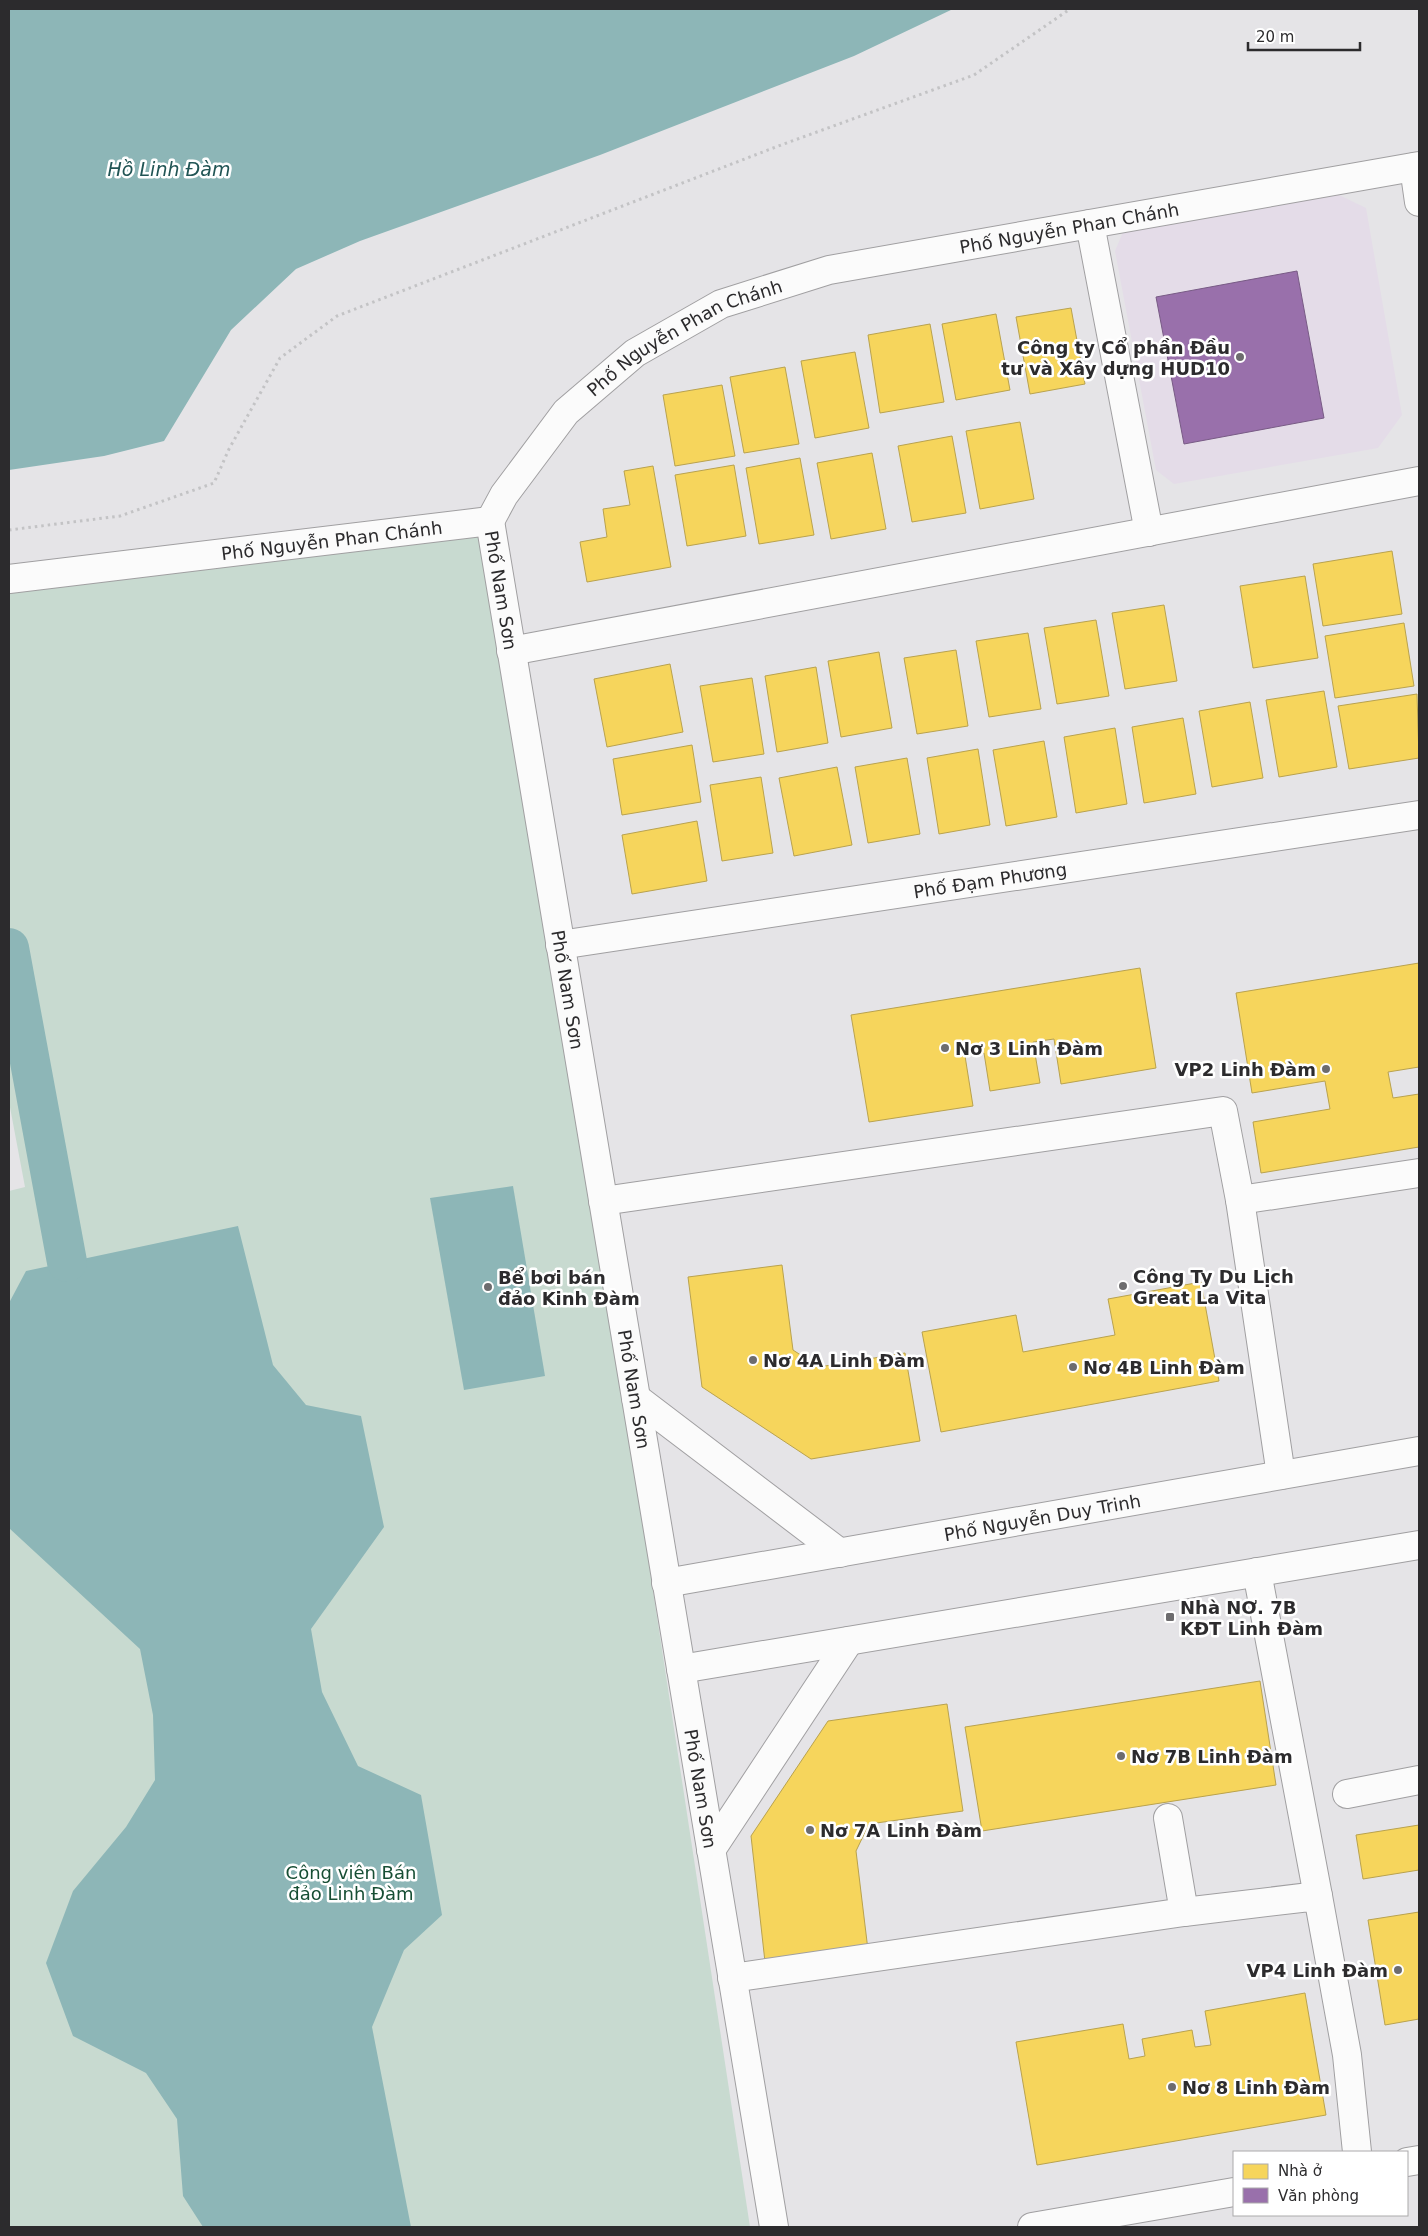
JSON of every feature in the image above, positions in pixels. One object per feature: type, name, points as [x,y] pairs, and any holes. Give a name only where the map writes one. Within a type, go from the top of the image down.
[{"type":"street","points":[[1416,167],[1419,202]]},
{"type":"street","name":"Phố Nguyễn Phan Chánh","points":[[9,579],[490,521],[504,495],[566,412],[635,353],[721,304],[829,270],[1416,167]]},
{"type":"street","points":[[1090,224],[1149,532]]},
{"type":"street","points":[[511,651],[1419,481]]},
{"type":"street","name":"Phố Nam Sơn","points":[[490,521],[774,2227]]},
{"type":"street","name":"Phố Đạm Phương","points":[[560,945],[1419,815]]},
{"type":"street","points":[[603,1202],[1223,1110],[1240,1200],[1281,1475]]},
{"type":"street","points":[[1240,1200],[1419,1173]]},
{"type":"street","points":[[636,1398],[840,1553]]},
{"type":"street","name":"Phố Nguyễn Duy Trinh","points":[[666,1583],[1419,1451]]},
{"type":"street","points":[[681,1669],[1419,1545]]},
{"type":"street","points":[[1257,1572],[1347,2055],[1357,2151]]},
{"type":"street","points":[[711,1850],[849,1641]]},
{"type":"street","points":[[1347,1794],[1419,1780]]},
{"type":"street","points":[[1168,1818],[1184,1912]]},
{"type":"street","points":[[732,1978],[1184,1912],[1318,1896]]},
{"type":"street","points":[[1032,2227],[1233,2192]]},
{"type":"path","points":[[9,530],[120,516],[214,483],[229,449],[280,358],[338,316],[781,145],[974,75],[1070,9]]},
{"type":"shaded area","points":[[1337,194],[1366,208],[1402,415],[1378,448],[1174,484],[1156,470],[1115,251],[1123,232]]},
{"type":"green space","name":"Công viên Bán đảo Linh Đàm","points":[[490,521],[750,2227],[9,2227],[9,1191],[25,1187],[9,1102],[9,579]]},
{"type":"water","name":"Hồ Linh Đàm","points":[[9,9],[953,9],[854,56],[600,155],[360,241],[296,269],[231,330],[164,441],[104,456],[9,470]]},
{"type":"water","name":"Bể bơi bán đảo Kinh Đàm","points":[[513,1186],[545,1376],[464,1390],[430,1198]]},
{"type":"water","points":[[238,1226],[273,1365],[306,1405],[361,1416],[384,1527],[311,1629],[322,1692],[358,1766],[421,1795],[442,1915],[404,1950],[372,2027],[411,2227],[203,2227],[183,2196],[177,2119],[146,2073],[73,2036],[46,1963],[73,1891],[126,1827],[155,1780],[153,1715],[140,1649],[9,1528],[9,1303],[26,1271]]},
{"type":"building: Nhà ở","points":[[1071,308],[1085,384],[1030,394],[1016,317]]},
{"type":"building: Nhà ở","points":[[996,314],[1010,390],[956,400],[942,324]]},
{"type":"building: Nhà ở","points":[[930,324],[944,402],[880,413],[868,335]]},
{"type":"building: Nhà ở","points":[[855,352],[869,428],[815,438],[801,361]]},
{"type":"building: Nhà ở","points":[[785,367],[799,444],[744,453],[730,377]]},
{"type":"building: Nhà ở","points":[[722,385],[735,456],[675,466],[663,395]]},
{"type":"building: Nhà ở","points":[[1020,422],[1034,499],[980,509],[966,431]]},
{"type":"building: Nhà ở","points":[[952,436],[966,513],[912,522],[898,446]]},
{"type":"building: Nhà ở","points":[[872,453],[886,529],[831,539],[817,463]]},
{"type":"building: Nhà ở","points":[[800,458],[814,535],[759,544],[746,468]]},
{"type":"building: Nhà ở","points":[[734,465],[746,536],[687,546],[675,475]]},
{"type":"building: Nhà ở","points":[[653,466],[671,567],[587,582],[580,542],[607,537],[603,509],[630,505],[624,471]]},
{"type":"building: Nhà ở","points":[[1392,551],[1402,614],[1323,626],[1313,564]]},
{"type":"building: Nhà ở","points":[[1305,576],[1318,658],[1253,668],[1240,586]]},
{"type":"building: Nhà ở","points":[[1164,605],[1177,681],[1125,689],[1112,613]]},
{"type":"building: Nhà ở","points":[[1096,620],[1109,696],[1057,704],[1044,628]]},
{"type":"building: Nhà ở","points":[[1404,623],[1414,686],[1335,698],[1325,636]]},
{"type":"building: Nhà ở","points":[[1028,633],[1041,709],[989,717],[976,641]]},
{"type":"building: Nhà ở","points":[[956,650],[968,726],[917,734],[904,658]]},
{"type":"building: Nhà ở","points":[[879,652],[892,728],[841,737],[828,661]]},
{"type":"building: Nhà ở","points":[[670,664],[683,732],[607,747],[594,679]]},
{"type":"building: Nhà ở","points":[[816,667],[828,743],[777,752],[765,676]]},
{"type":"building: Nhà ở","points":[[752,678],[764,754],[713,762],[700,686]]},
{"type":"building: Nhà ở","points":[[1324,691],[1337,767],[1279,777],[1266,700]]},
{"type":"building: Nhà ở","points":[[1417,694],[1419,758],[1349,769],[1338,706]]},
{"type":"building: Nhà ở","points":[[1250,702],[1263,778],[1212,787],[1199,711]]},
{"type":"building: Nhà ở","points":[[1183,718],[1196,794],[1144,803],[1132,727]]},
{"type":"building: Nhà ở","points":[[1115,728],[1127,804],[1076,813],[1064,737]]},
{"type":"building: Nhà ở","points":[[1044,741],[1057,817],[1006,826],[993,750]]},
{"type":"building: Nhà ở","points":[[692,745],[701,802],[622,815],[613,759]]},
{"type":"building: Nhà ở","points":[[978,749],[990,825],[939,834],[927,758]]},
{"type":"building: Nhà ở","points":[[907,758],[920,834],[868,843],[855,767]]},
{"type":"building: Nhà ở","points":[[837,767],[852,845],[794,856],[779,778]]},
{"type":"building: Nhà ở","points":[[761,777],[773,853],[722,861],[710,785]]},
{"type":"building: Nhà ở","points":[[697,821],[707,881],[632,894],[622,835]]},
{"type":"building: Nhà ở","name":"VP2 Linh Đàm","points":[[1419,963],[1419,1067],[1388,1072],[1393,1098],[1419,1094],[1419,1147],[1261,1173],[1253,1122],[1330,1109],[1325,1081],[1252,1093],[1236,993]]},
{"type":"building: Nhà ở","name":"Nơ 3 Linh Đàm","points":[[1140,968],[1156,1068],[1061,1084],[1054,1039],[1033,1042],[1040,1083],[990,1091],[984,1053],[965,1056],[973,1106],[869,1122],[851,1015]]},
{"type":"building: Nhà ở","name":"Nơ 4A Linh Đàm","points":[[782,1265],[793,1350],[819,1367],[905,1353],[920,1441],[811,1459],[702,1387],[688,1277]]},
{"type":"building: Nhà ở","name":"Nơ 4B Linh Đàm","points":[[1201,1282],[1219,1381],[941,1432],[922,1332],[1016,1315],[1023,1352],[1115,1335],[1108,1299]]},
{"type":"building: Nhà ở","name":"Nơ 7B Linh Đàm","points":[[1260,1681],[1276,1785],[982,1831],[965,1727]]},
{"type":"building: Nhà ở","name":"Nơ 7A Linh Đàm","points":[[947,1704],[963,1811],[869,1824],[856,1851],[868,1950],[765,1962],[751,1836],[828,1721]]},
{"type":"building: Nhà ở","points":[[1419,1825],[1419,1870],[1363,1879],[1356,1835]]},
{"type":"building: Nhà ở","name":"VP4 Linh Đàm","points":[[1419,1912],[1419,2019],[1385,2025],[1368,1920]]},
{"type":"building: Nhà ở","name":"Nơ 8 Linh Đàm","points":[[1305,1993],[1326,2115],[1037,2165],[1016,2042],[1123,2024],[1129,2059],[1145,2056],[1142,2039],[1192,2030],[1195,2047],[1211,2045],[1205,2011]]},
{"type":"building: Văn phòng","name":"Công ty Cổ phần Đầu tư và Xây dựng HUD10","points":[[1297,271],[1324,418],[1184,444],[1156,297]]},
{"type":"waterway","points":[[9,948],[67,1262]]},
{"type":"place","name":"Công ty Cổ phần Đầu tư và Xây dựng HUD10","points":[[1240,357]]},
{"type":"place","name":"Nơ 3 Linh Đàm","points":[[945,1048]]},
{"type":"place","name":"VP2 Linh Đàm","points":[[1326,1069]]},
{"type":"place","name":"Công Ty Du Lịch Great La Vita","points":[[1123,1286]]},
{"type":"place","name":"Bể bơi bán đảo Kinh Đàm","points":[[488,1287]]},
{"type":"place","name":"Nơ 4A Linh Đàm","points":[[753,1360]]},
{"type":"place","name":"Nơ 4B Linh Đàm","points":[[1073,1367]]},
{"type":"place","name":"Nhà NƠ. 7B KĐT Linh Đàm","points":[[1170,1617]]},
{"type":"place","name":"Nơ 7B Linh Đàm","points":[[1121,1756]]},
{"type":"place","name":"Nơ 7A Linh Đàm","points":[[810,1830]]},
{"type":"place","name":"VP4 Linh Đàm","points":[[1398,1970]]},
{"type":"place","name":"Nơ 8 Linh Đàm","points":[[1172,2087]]}]
